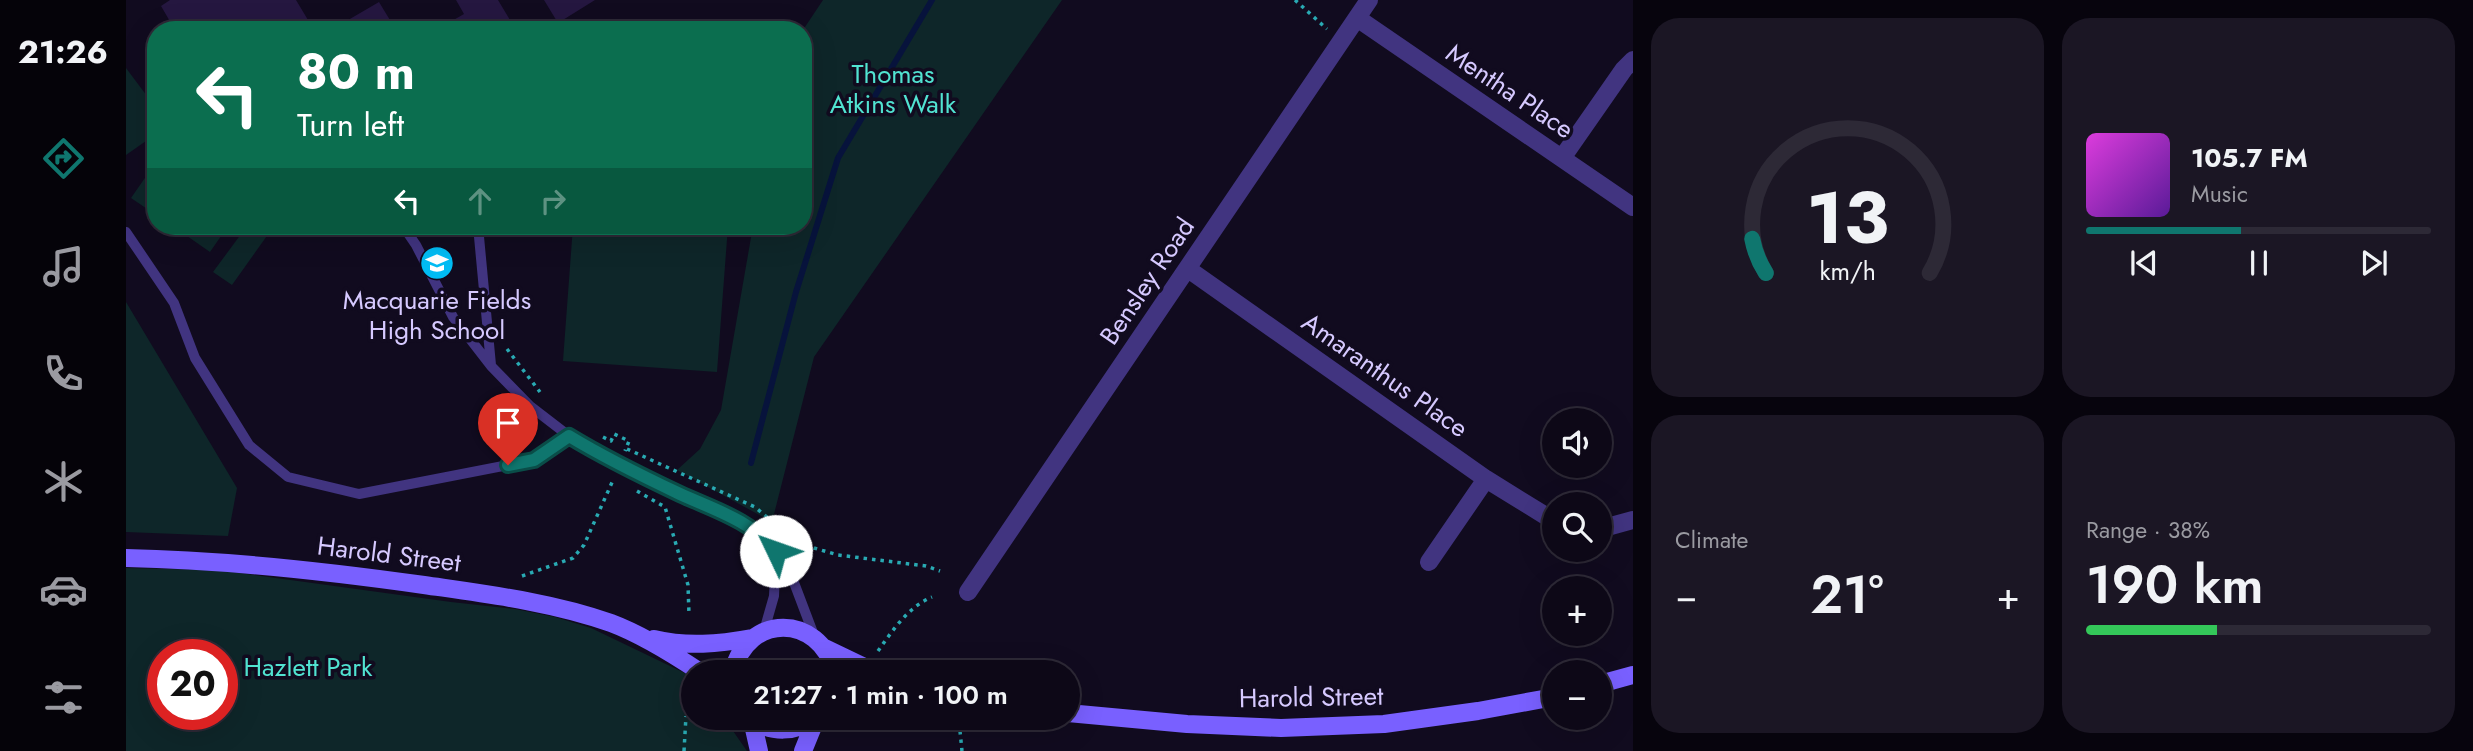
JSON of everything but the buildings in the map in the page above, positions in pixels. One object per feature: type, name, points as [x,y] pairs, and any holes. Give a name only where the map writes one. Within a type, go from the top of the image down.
[{"type":"main road","name":"Harold Street","points":[[126,558],[261,565],[471,591],[567,610],[612,624],[640,636],[681,661]]},
{"type":"main road","name":"Harold Street","points":[[640,636],[682,644],[705,644],[758,635],[777,628],[791,628],[820,643]]},
{"type":"main road","points":[[738,660],[742,648],[758,635]]},
{"type":"main road","points":[[820,643],[831,660]]},
{"type":"main road","points":[[820,643],[852,660]]},
{"type":"main road","points":[[1612,681],[1633,675]]},
{"type":"main road","name":"Harold Street","points":[[1080,714],[1187,724],[1281,728],[1384,724],[1542,699]]},
{"type":"main road","points":[[753,730],[758,751]]},
{"type":"main road","points":[[803,751],[811,730]]},
{"type":"street","name":"Bensley Road","points":[[968,592],[1369,0]]},
{"type":"street","name":"Mentha Place","points":[[1357,18],[1633,206]]},
{"type":"street","points":[[1562,158],[1633,60]]},
{"type":"street","name":"Amaranthus Place","points":[[1188,269],[1486,479],[1542,514]]},
{"type":"street","points":[[1429,562],[1486,479]]},
{"type":"street","points":[[1612,526],[1633,520]]},
{"type":"lane","points":[[126,232],[174,303],[200,368],[249,445],[288,477],[359,494],[534,460],[569,436]]},
{"type":"lane","points":[[409,235],[453,317],[491,366],[530,406],[569,436],[605,458],[728,515],[763,535],[787,564],[820,643]]},
{"type":"lane","points":[[479,235],[491,366]]},
{"type":"lane","points":[[758,635],[774,596],[776,551]]},
{"type":"path","points":[[1295,0],[1341,41]]},
{"type":"path","points":[[507,349],[541,394]]},
{"type":"path","points":[[598,435],[611,441],[614,434],[629,441],[626,449]]},
{"type":"path","points":[[522,576],[573,558],[584,545],[614,478]]},
{"type":"path","points":[[665,507],[688,585],[689,614]]},
{"type":"path","points":[[786,533],[814,548],[838,555],[926,566],[940,571]]},
{"type":"path","points":[[878,651],[895,627],[915,607],[932,597]]},
{"type":"path","points":[[684,751],[685,730]]},
{"type":"path","points":[[960,731],[962,751]]},
{"type":"green space","name":"Thomas Atkins Walk","points":[[823,0],[1062,0],[814,357],[772,522],[677,470],[700,449],[721,410],[751,235],[812,235],[812,21],[809,21]]},
{"type":"green space","points":[[126,68],[147,96],[147,140],[126,155]]},
{"type":"green space","points":[[147,175],[147,209],[131,198]]},
{"type":"green space","points":[[186,235],[222,235],[210,252]]},
{"type":"green space","points":[[240,235],[268,235],[232,285],[213,272]]},
{"type":"green space","points":[[572,235],[727,235],[717,372],[563,361]]},
{"type":"green space","points":[[126,302],[237,488],[228,536],[126,532]]},
{"type":"green space","name":"Hazlett Park","points":[[126,568],[217,570],[515,609],[555,617],[591,628],[681,671],[681,730],[732,730],[747,751],[126,751]]},
{"type":"waterway","points":[[751,463],[796,292],[838,158],[932,0]]},
{"type":"place","name":"Macquarie Fields High School","points":[[437,263]]},
{"type":"route","points":[[508,465],[534,460],[569,436],[605,458],[728,515],[763,535],[776,551]]}]
